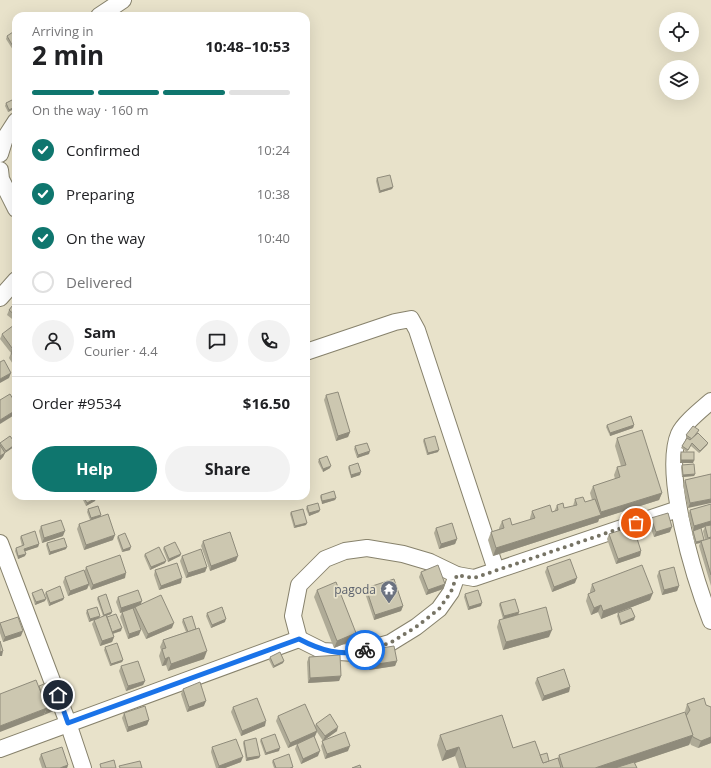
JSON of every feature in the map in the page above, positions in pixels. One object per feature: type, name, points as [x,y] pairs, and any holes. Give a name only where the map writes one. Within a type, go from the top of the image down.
[{"type":"street","points":[[105,12],[123,0]]},
{"type":"street","points":[[0,154],[5,138],[12,127]]},
{"type":"street","points":[[0,170],[1,179],[12,201]]},
{"type":"street","points":[[0,298],[12,284]]},
{"type":"street","points":[[310,351],[395,322],[411,319],[417,330],[496,570]]},
{"type":"street","points":[[711,401],[697,413],[679,434],[674,462],[678,509],[711,621]]},
{"type":"street","points":[[299,639],[293,616],[299,585],[324,559],[345,551],[367,548],[403,554],[430,562],[457,575],[474,578],[678,509]]},
{"type":"street","points":[[0,543],[68,723],[83,768]]},
{"type":"street","points":[[0,749],[299,639],[323,651],[355,653],[390,643],[416,627],[439,609],[451,592],[457,575]]},
{"type":"building","points":[[12,33],[12,45],[7,36]]},
{"type":"building","points":[[12,100],[12,108],[9,110],[6,103]]},
{"type":"building","points":[[390,175],[393,187],[380,191],[377,178]]},
{"type":"building","points":[[12,326],[12,348],[2,334]]},
{"type":"building","points":[[4,360],[11,373],[0,379],[0,362]]},
{"type":"building","points":[[338,392],[350,432],[338,436],[326,395]]},
{"type":"building","points":[[10,394],[12,397],[12,412],[0,420],[0,400]]},
{"type":"building","points":[[631,416],[634,425],[610,433],[607,425]]},
{"type":"building","points":[[693,426],[699,430],[692,439],[686,435]]},
{"type":"building","points":[[642,430],[662,493],[601,512],[593,486],[620,477],[617,467],[626,465],[617,438]]},
{"type":"building","points":[[698,433],[708,443],[700,451],[692,443],[688,450],[682,446],[687,438],[690,440]]},
{"type":"building","points":[[10,436],[12,439],[12,447],[6,451],[0,443]]},
{"type":"building","points":[[435,436],[439,450],[428,453],[424,439]]},
{"type":"building","points":[[367,443],[370,451],[358,455],[355,446]]},
{"type":"building","points":[[0,445],[5,453],[0,456]]},
{"type":"building","points":[[681,452],[694,452],[694,460],[681,460]]},
{"type":"building","points":[[327,456],[331,466],[323,469],[319,459]]},
{"type":"building","points":[[358,463],[361,472],[351,475],[349,466]]},
{"type":"building","points":[[694,464],[695,474],[683,475],[682,465]]},
{"type":"building","points":[[711,474],[711,499],[690,503],[685,480]]},
{"type":"building","points":[[334,491],[336,498],[322,501],[321,495]]},
{"type":"building","points":[[583,497],[585,502],[595,499],[601,515],[496,548],[491,532],[504,528],[502,521],[510,518],[512,525],[535,518],[532,511],[550,505],[552,512],[558,510],[557,505],[563,503],[564,508],[577,505],[575,499]]},
{"type":"building","points":[[85,500],[92,500],[87,503]]},
{"type":"building","points":[[318,503],[320,510],[309,513],[307,506]]},
{"type":"building","points":[[711,504],[711,521],[694,526],[690,510]]},
{"type":"building","points":[[98,506],[101,515],[91,518],[88,509]]},
{"type":"building","points":[[303,509],[307,523],[295,526],[291,512]]},
{"type":"building","points":[[668,513],[672,527],[656,532],[651,518]]},
{"type":"building","points":[[108,514],[115,535],[86,545],[79,524]]},
{"type":"building","points":[[61,520],[65,531],[44,538],[41,526]]},
{"type":"building","points":[[452,523],[457,539],[441,544],[436,528]]},
{"type":"building","points":[[711,525],[711,537],[708,538],[705,526]]},
{"type":"building","points":[[633,526],[641,551],[618,559],[609,534]]},
{"type":"building","points":[[701,528],[704,540],[696,542],[693,531]]},
{"type":"building","points":[[35,531],[39,544],[24,549],[26,554],[18,556],[16,548],[24,545],[21,536]]},
{"type":"building","points":[[230,532],[238,556],[211,566],[203,541]]},
{"type":"building","points":[[125,533],[131,547],[123,550],[118,536]]},
{"type":"building","points":[[64,538],[67,547],[50,552],[47,543]]},
{"type":"building","points":[[711,538],[711,575],[701,541]]},
{"type":"building","points":[[175,542],[181,554],[169,559],[164,547]]},
{"type":"building","points":[[159,547],[166,561],[151,567],[145,554]]},
{"type":"building","points":[[201,549],[207,567],[188,573],[182,556]]},
{"type":"building","points":[[120,555],[126,573],[93,585],[86,567]]},
{"type":"building","points":[[570,559],[577,578],[554,587],[547,567]]},
{"type":"building","points":[[177,563],[182,578],[161,586],[155,570]]},
{"type":"building","points":[[438,565],[445,584],[428,590],[421,572]]},
{"type":"building","points":[[642,565],[653,593],[603,611],[601,605],[594,608],[588,594],[595,591],[592,584]]},
{"type":"building","points":[[674,567],[679,586],[664,590],[659,571]]},
{"type":"building","points":[[84,570],[89,584],[70,591],[65,577]]},
{"type":"building","points":[[394,579],[403,606],[375,615],[366,588]]},
{"type":"building","points":[[336,582],[356,633],[337,641],[317,590]]},
{"type":"building","points":[[60,586],[64,598],[50,603],[46,592]]},
{"type":"building","points":[[42,589],[46,599],[36,602],[32,593]]},
{"type":"building","points":[[138,590],[142,601],[121,608],[118,597]]},
{"type":"building","points":[[478,590],[482,603],[469,607],[465,594]]},
{"type":"building","points":[[106,594],[112,612],[104,615],[98,597]]},
{"type":"building","points":[[161,595],[174,623],[148,634],[135,607]]},
{"type":"building","points":[[515,599],[519,612],[504,616],[500,603]]},
{"type":"building","points":[[97,607],[100,616],[90,619],[87,610]]},
{"type":"building","points":[[222,607],[226,619],[212,625],[207,613]]},
{"type":"building","points":[[546,607],[552,630],[506,642],[499,620]]},
{"type":"building","points":[[133,608],[141,630],[129,634],[122,612]]},
{"type":"building","points":[[631,608],[635,617],[621,623],[618,613]]},
{"type":"building","points":[[116,614],[122,628],[112,632],[107,617]]},
{"type":"building","points":[[106,615],[114,637],[102,641],[94,620]]},
{"type":"building","points":[[192,616],[196,629],[188,632],[183,619]]},
{"type":"building","points":[[18,617],[23,631],[5,637],[0,623]]},
{"type":"building","points":[[199,628],[207,651],[171,664],[169,657],[165,659],[162,649],[166,648],[163,640]]},
{"type":"building","points":[[0,641],[3,651],[0,652]]},
{"type":"building","points":[[117,643],[123,660],[111,664],[105,647]]},
{"type":"building","points":[[394,646],[397,661],[371,665],[369,650]]},
{"type":"building","points":[[280,652],[284,661],[274,666],[270,657]]},
{"type":"building","points":[[340,655],[341,676],[310,678],[309,657]]},
{"type":"building","points":[[138,661],[145,681],[128,686],[121,666]]},
{"type":"building","points":[[564,669],[570,687],[544,696],[537,678]]},
{"type":"building","points":[[36,680],[47,708],[0,726],[0,694]]},
{"type":"building","points":[[49,682],[58,706],[46,710],[47,708],[39,686]]},
{"type":"building","points":[[200,682],[206,701],[189,707],[183,689]]},
{"type":"building","points":[[257,698],[266,721],[242,731],[233,707]]},
{"type":"building","points":[[704,698],[706,705],[711,707],[711,737],[701,741],[693,737],[686,716],[690,710],[687,704]]},
{"type":"building","points":[[305,704],[317,731],[290,743],[278,716]]},
{"type":"building","points":[[145,706],[149,720],[128,727],[124,713]]},
{"type":"building","points":[[685,712],[693,735],[595,768],[563,768],[559,755]]},
{"type":"building","points":[[330,714],[338,727],[325,736],[316,724]]},
{"type":"building","points":[[502,715],[513,748],[535,741],[543,763],[558,758],[561,768],[466,768],[459,747],[446,751],[440,735]]},
{"type":"building","points":[[345,732],[350,746],[327,754],[322,741]]},
{"type":"building","points":[[275,734],[280,748],[266,753],[261,739]]},
{"type":"building","points":[[314,736],[320,751],[303,759],[297,744]]},
{"type":"building","points":[[256,738],[260,756],[247,758],[244,741]]},
{"type":"building","points":[[236,739],[243,757],[219,766],[212,747]]},
{"type":"building","points":[[62,747],[68,765],[60,768],[46,768],[41,754]]},
{"type":"building","points":[[547,753],[549,761],[543,763],[540,755]]},
{"type":"building","points":[[289,754],[293,767],[276,768],[273,760]]},
{"type":"building","points":[[114,760],[116,768],[101,768],[100,764]]},
{"type":"building","points":[[140,761],[142,768],[120,768],[119,766]]},
{"type":"building","points":[[634,762],[637,768],[615,768]]},
{"type":"building","points":[[360,765],[361,768],[352,768]]},
{"type":"way so far","points":[[365,650],[390,643],[416,627],[439,609],[451,592],[457,575],[474,578],[636,523]]},
{"type":"place","name":"pagoda","points":[[389,604]]},
{"type":"route","points":[[58,695],[68,723],[299,639],[323,651],[355,653],[365,650]]}]
